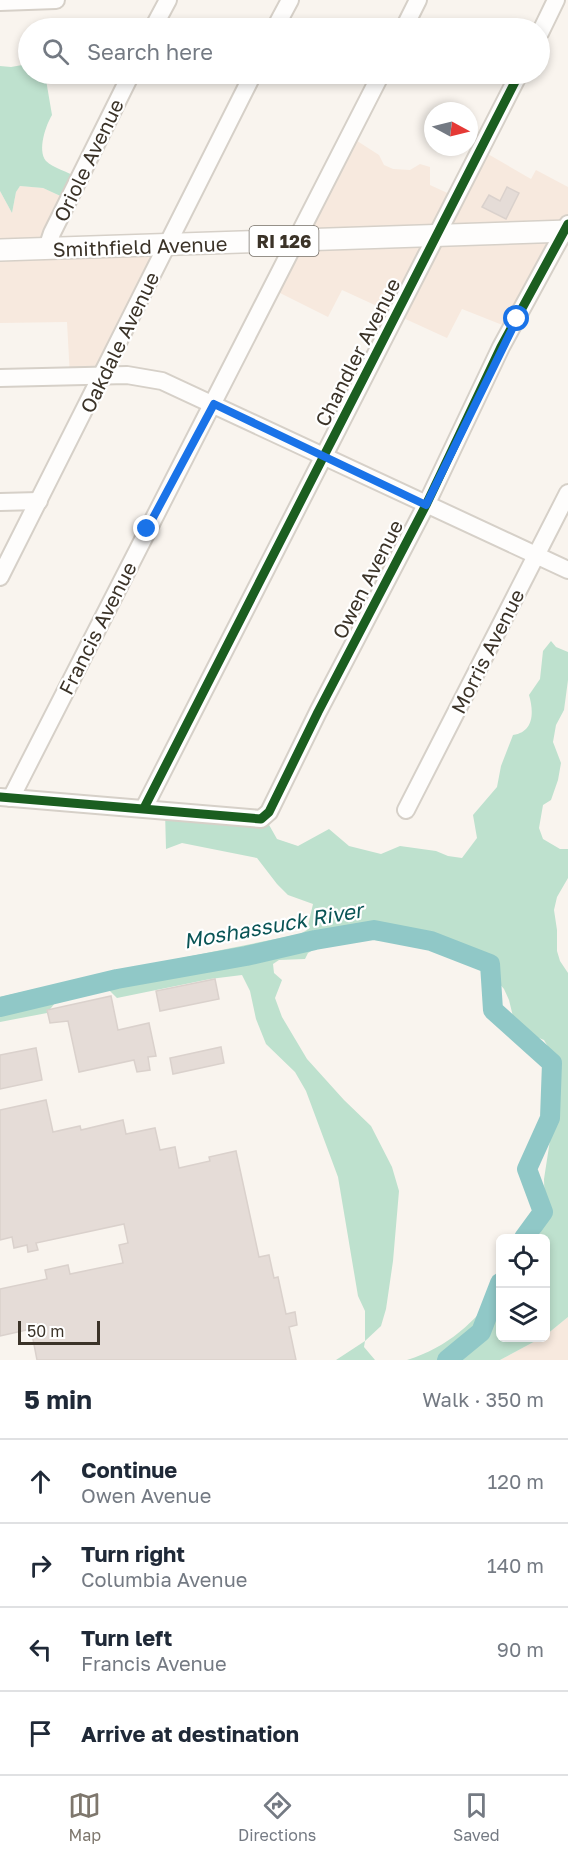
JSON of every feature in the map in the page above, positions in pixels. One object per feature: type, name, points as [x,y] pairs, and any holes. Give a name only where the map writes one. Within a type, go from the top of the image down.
[{"type":"main road","name":"Smithfield Avenue","points":[[0,250],[167,246],[567,229]]},
{"type":"street","points":[[0,2],[56,0]]},
{"type":"street","points":[[158,18],[168,0]]},
{"type":"street","points":[[281,18],[290,0]]},
{"type":"street","points":[[409,18],[418,0]]},
{"type":"street","points":[[547,18],[556,0]]},
{"type":"street","name":"Oriole Avenue","points":[[47,248],[52,233],[126,84]]},
{"type":"street","name":"Oakdale Avenue","points":[[0,577],[248,84]]},
{"type":"street","name":"Francis Avenue","points":[[5,797],[214,404],[376,84]]},
{"type":"street","name":"Chandler Avenue","points":[[144,808],[514,84]]},
{"type":"street","name":"Owen Avenue","points":[[144,808],[261,819],[269,812],[318,712],[426,505],[501,347],[567,229]]},
{"type":"street","points":[[0,378],[127,375],[162,381],[568,570]]},
{"type":"street","name":"Morris Avenue","points":[[406,810],[568,493]]},
{"type":"street","points":[[0,502],[39,501]]},
{"type":"street","points":[[5,797],[144,808]]},
{"type":"shaded area","points":[[351,137],[379,155],[384,165],[393,169],[410,170],[420,164],[430,167],[430,185],[454,196],[481,150],[531,179],[536,170],[568,187],[568,219],[510,328],[462,309],[447,338],[342,290],[328,317],[272,289]]},
{"type":"shaded area","points":[[20,186],[43,188],[67,199],[44,247],[162,246],[105,368],[70,377],[67,322],[0,323],[0,191],[12,213],[16,192]]},
{"type":"shaded area","points":[[568,1317],[568,1360],[500,1360],[534,1342],[550,1342],[550,1332]]},
{"type":"green space","points":[[0,66],[18,66],[18,84],[47,84],[52,115],[43,138],[43,156],[53,166],[77,177],[67,199],[43,188],[20,186],[16,192],[12,213],[0,191]]},
{"type":"green space","points":[[551,641],[556,647],[568,652],[568,680],[564,710],[556,725],[553,742],[561,763],[551,800],[543,805],[539,828],[543,839],[560,849],[568,849],[568,878],[557,897],[554,910],[557,951],[568,973],[568,1317],[550,1332],[550,1234],[540,1234],[545,1212],[544,1179],[561,1069],[544,1040],[516,1029],[504,989],[485,967],[450,950],[352,937],[325,943],[308,953],[305,959],[279,960],[273,964],[274,973],[282,980],[275,998],[282,1017],[307,1059],[371,1126],[392,1167],[399,1191],[386,1309],[381,1326],[365,1341],[365,1311],[358,1296],[338,1177],[306,1091],[295,1072],[266,1044],[256,1019],[250,991],[242,975],[210,979],[117,998],[105,986],[63,993],[47,1013],[0,1022],[0,997],[300,934],[307,930],[313,904],[288,895],[257,858],[182,843],[166,849],[165,811],[264,816],[277,839],[298,846],[329,829],[349,846],[381,854],[400,846],[436,851],[462,858],[477,838],[473,815],[497,787],[501,766],[513,735],[529,726],[532,708],[529,695],[540,679],[543,651]]},
{"type":"green space","points":[[496,1294],[496,1342],[534,1342],[500,1360],[407,1360],[448,1341],[480,1312]]},
{"type":"green space","points":[[365,1341],[364,1347],[375,1360],[336,1360]]},
{"type":"building","points":[[507,187],[519,193],[506,219],[482,207],[489,195],[500,201]]},
{"type":"building","points":[[215,979],[219,999],[160,1011],[156,991]]},
{"type":"building","points":[[111,996],[118,1030],[149,1023],[156,1056],[148,1057],[150,1070],[137,1072],[134,1060],[79,1072],[68,1021],[50,1023],[47,1010]]},
{"type":"building","points":[[221,1047],[224,1063],[173,1074],[170,1058]]},
{"type":"building","points":[[36,1048],[42,1080],[0,1089],[0,1055]]},
{"type":"building","points":[[46,1100],[53,1132],[80,1126],[81,1130],[123,1120],[126,1134],[155,1128],[160,1150],[175,1147],[179,1168],[210,1161],[209,1157],[236,1151],[259,1257],[269,1255],[274,1278],[278,1277],[286,1314],[295,1312],[297,1325],[289,1327],[296,1360],[37,1360],[31,1329],[0,1336],[0,1289],[47,1279],[45,1270],[68,1265],[70,1274],[123,1263],[119,1245],[128,1243],[124,1224],[36,1243],[38,1250],[28,1252],[27,1245],[14,1248],[12,1237],[0,1240],[0,1110]]},
{"type":"waterway","name":"Moshassuck River","points":[[0,1007],[117,979],[374,930],[431,941],[490,964],[493,1010],[552,1063],[550,1118],[527,1169],[543,1212],[527,1234]]},
{"type":"waterway","name":"Moshassuck River","points":[[447,1360],[481,1332],[498,1288]]},
{"type":"cycle path","points":[[144,808],[514,84]]},
{"type":"cycle path","points":[[0,797],[261,819],[269,812],[318,712],[426,505],[501,347],[568,224]]},
{"type":"route","points":[[147,529],[214,404],[426,505],[501,347],[517,319]]}]
